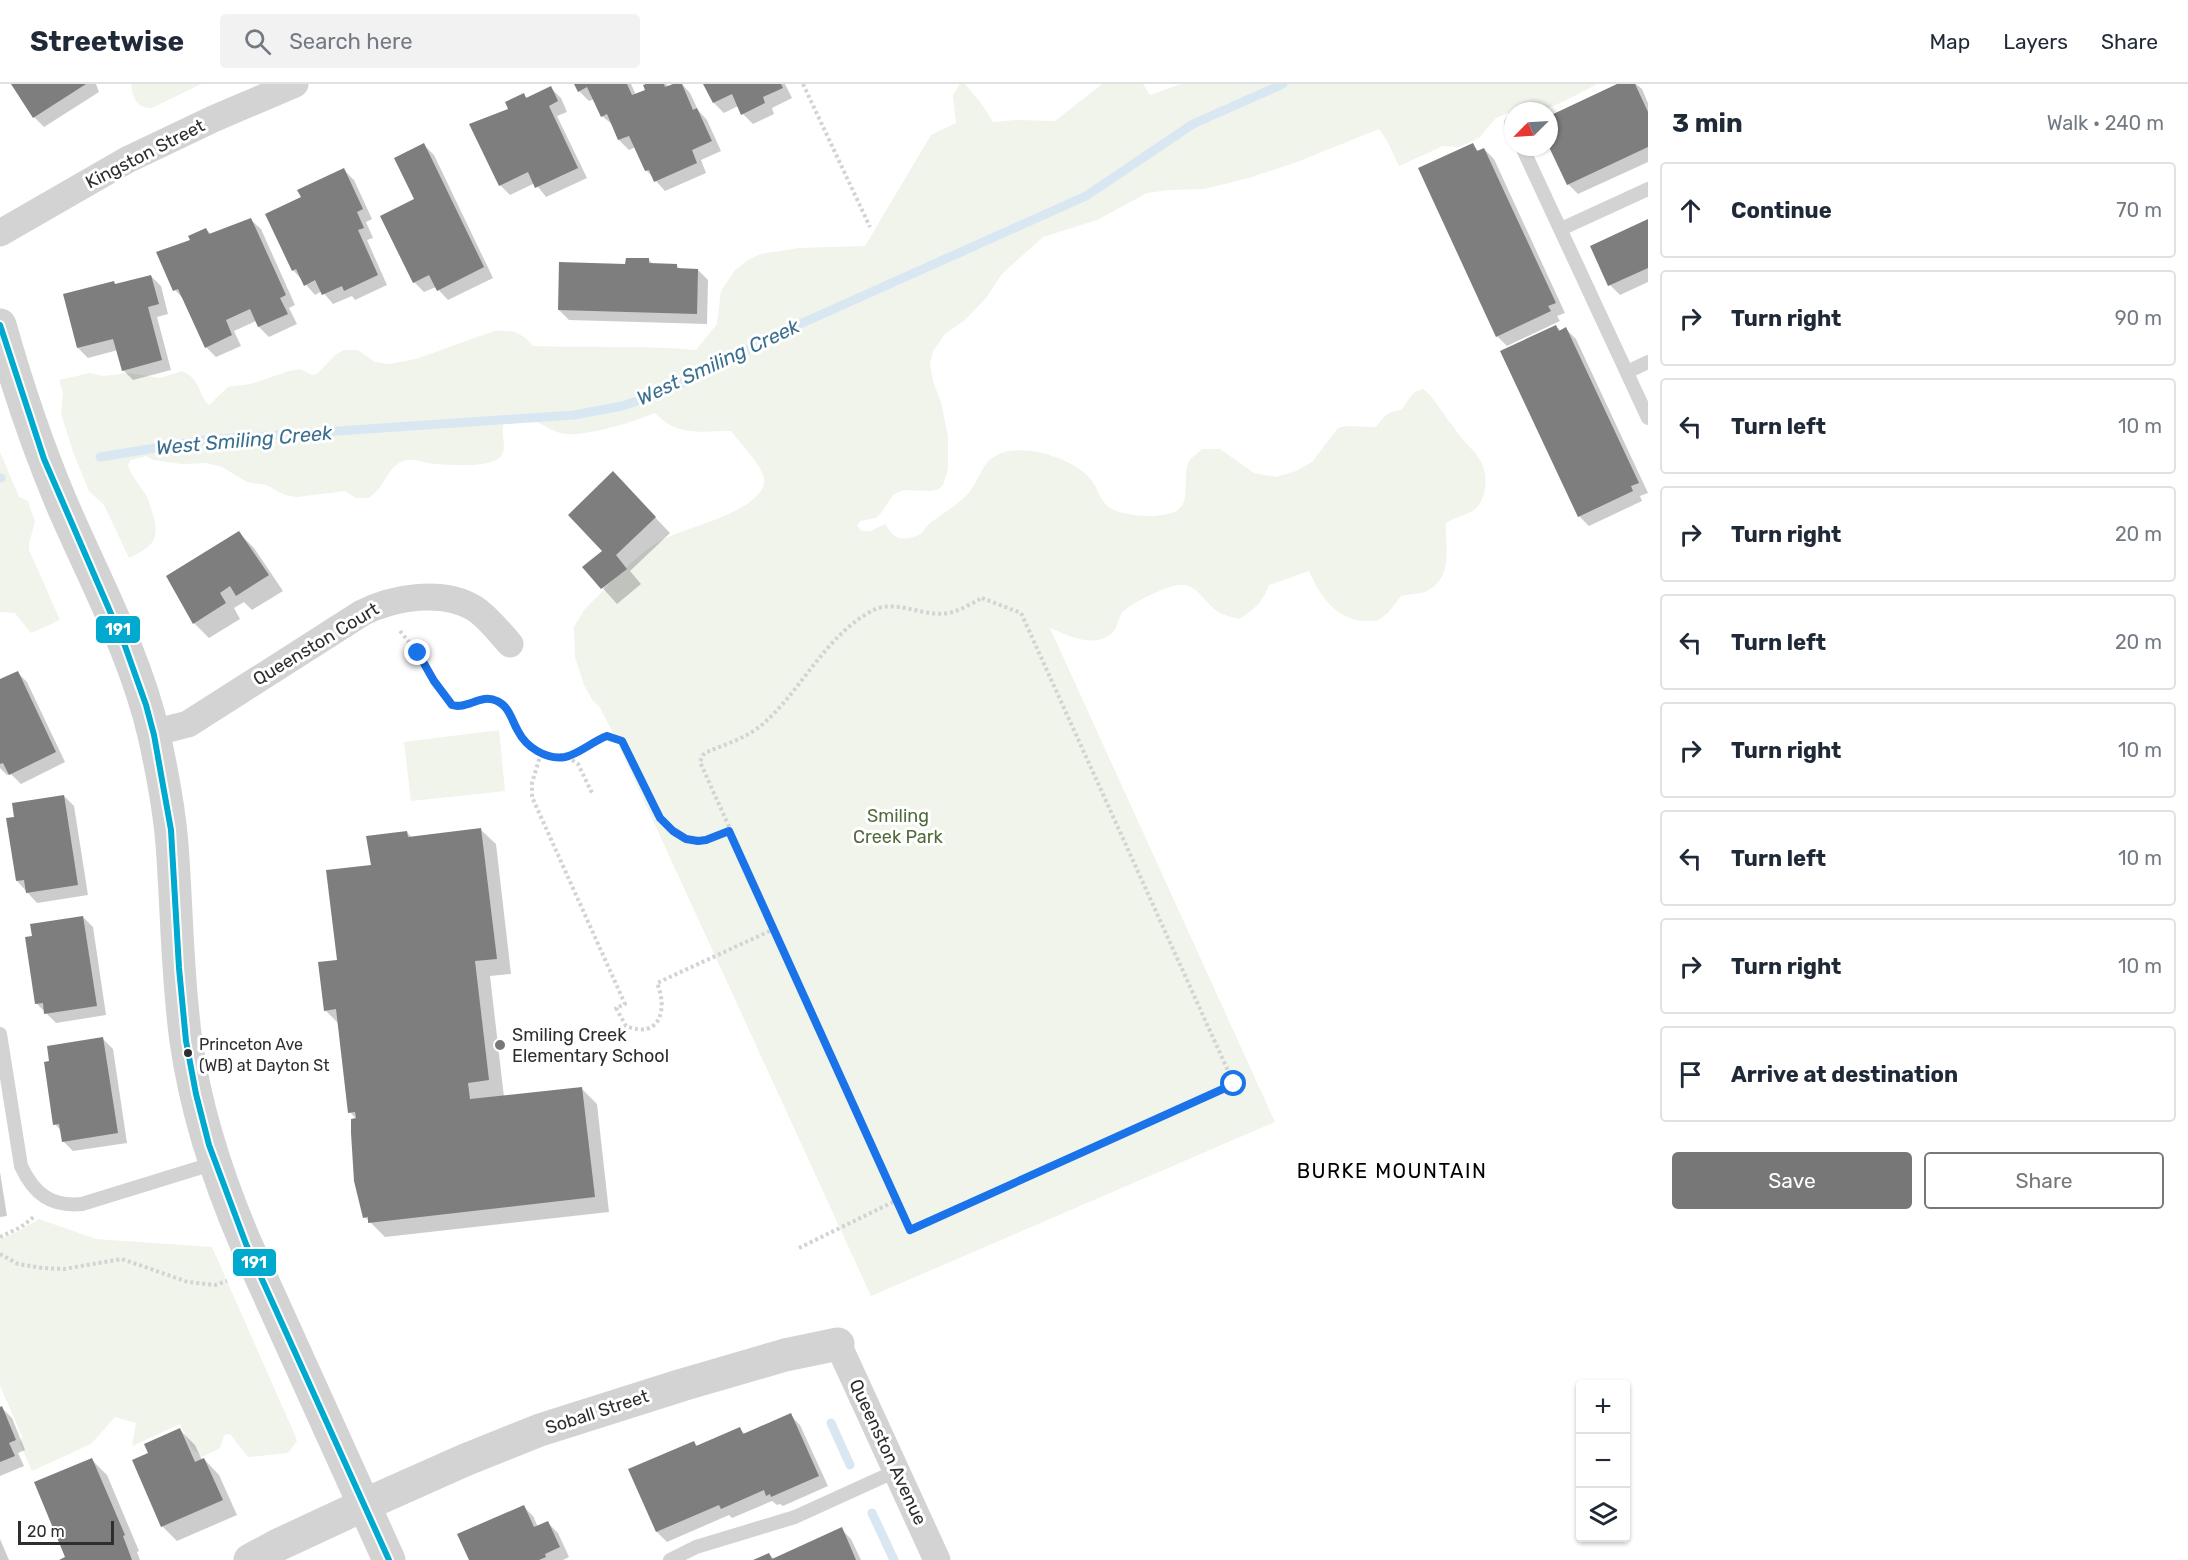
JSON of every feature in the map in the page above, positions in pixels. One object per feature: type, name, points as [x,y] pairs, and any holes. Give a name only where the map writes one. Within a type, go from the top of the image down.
[{"type":"street","name":"Kingston Street","points":[[0,233],[127,160],[213,119],[295,84]]},
{"type":"street","points":[[0,325],[37,441],[61,503],[123,642],[147,706],[167,802],[172,844],[186,1039],[198,1104],[215,1163],[227,1200],[246,1244],[389,1560]]},
{"type":"street","name":"Queenston Court","points":[[153,733],[188,724],[362,613],[390,601],[429,598],[462,603],[483,615],[510,644]]},
{"type":"street","name":"Soball Street","points":[[250,1560],[364,1505],[465,1460],[540,1430],[784,1355],[838,1344]]},
{"type":"street","name":"Queenston Avenue","points":[[838,1344],[937,1560]]},
{"type":"lane","points":[[1526,156],[1648,418]]},
{"type":"lane","points":[[1561,229],[1648,189]]},
{"type":"lane","points":[[1627,372],[1648,362]]},
{"type":"lane","points":[[0,1034],[21,1167],[29,1182],[52,1201],[72,1205],[82,1204],[215,1163]]},
{"type":"lane","points":[[670,1560],[704,1545],[795,1517],[896,1471]]},
{"type":"path","points":[[802,84],[870,227]]},
{"type":"path","points":[[982,598],[1022,613],[1234,1084],[910,1230],[774,929],[702,768],[700,762],[703,755],[763,724],[829,646],[867,613],[881,606],[948,613],[982,598]]},
{"type":"path","points":[[399,629],[418,653],[434,681],[452,705],[462,707],[481,699],[496,700],[506,709],[521,737],[533,749],[553,757],[566,757],[607,736],[617,738],[626,745],[660,818],[673,831],[686,839],[698,841],[729,831]]},
{"type":"path","points":[[541,753],[532,783],[532,798],[625,1004],[616,1008],[626,1026],[644,1029],[653,1025],[660,1017],[663,1002],[657,983],[774,929]]},
{"type":"path","points":[[566,757],[578,764],[593,795]]},
{"type":"path","points":[[799,1248],[897,1200]]},
{"type":"path","points":[[0,1236],[29,1221],[52,1201]]},
{"type":"path","points":[[0,1254],[18,1264],[42,1268],[81,1267],[122,1259],[188,1282],[215,1285],[231,1279]]},
{"type":"green space","points":[[131,84],[201,84],[152,108],[147,108],[136,101]]},
{"type":"green space","name":"Smiling Creek Park","points":[[960,84],[965,84],[993,122],[1055,121],[1102,84],[1143,84],[1150,95],[1181,84],[1597,84],[1558,104],[1558,102],[1504,102],[1504,115],[1496,118],[1479,138],[1459,147],[1443,146],[1399,166],[1379,129],[1297,162],[1249,178],[1204,189],[1147,193],[1097,220],[1043,237],[1002,274],[986,298],[965,320],[945,334],[933,351],[930,364],[933,381],[941,402],[948,436],[948,469],[943,485],[932,491],[903,490],[893,495],[876,518],[860,521],[857,526],[862,531],[871,531],[885,524],[899,538],[919,535],[928,525],[969,493],[985,465],[992,458],[1008,451],[1020,450],[1034,451],[1074,465],[1092,481],[1103,502],[1115,510],[1133,515],[1165,515],[1179,509],[1183,504],[1189,461],[1202,449],[1220,449],[1254,473],[1276,477],[1296,471],[1312,462],[1338,428],[1376,427],[1386,415],[1401,410],[1412,395],[1423,389],[1478,457],[1484,468],[1485,488],[1482,500],[1476,508],[1446,523],[1446,562],[1440,579],[1425,592],[1401,596],[1388,613],[1377,621],[1356,620],[1345,616],[1331,606],[1316,586],[1309,571],[1269,585],[1257,605],[1239,619],[1217,611],[1190,587],[1178,585],[1156,592],[1125,610],[1114,631],[1100,640],[1083,640],[1050,628],[1275,1122],[871,1296],[611,729],[599,706],[593,701],[584,685],[575,657],[574,627],[584,610],[631,563],[662,540],[735,511],[758,494],[764,484],[762,472],[731,431],[699,432],[681,429],[672,426],[655,413],[608,428],[570,434],[561,433],[526,417],[514,417],[507,420],[504,425],[503,451],[494,461],[464,465],[403,461],[392,469],[369,498],[356,498],[345,491],[297,497],[285,495],[266,485],[247,482],[222,467],[206,463],[182,464],[153,460],[146,456],[131,460],[128,465],[149,501],[155,524],[155,537],[148,547],[129,558],[104,505],[89,491],[73,452],[61,413],[63,393],[59,380],[90,373],[103,376],[129,373],[160,378],[182,371],[193,379],[209,405],[228,387],[251,384],[300,369],[312,375],[317,374],[335,355],[344,350],[358,350],[375,362],[389,364],[416,359],[494,331],[516,332],[525,337],[533,346],[696,350],[717,324],[721,291],[735,270],[748,260],[761,254],[799,248],[865,246],[931,135],[956,123],[953,95]]},
{"type":"green space","points":[[0,452],[19,497],[28,501],[35,522],[29,550],[60,620],[31,633],[15,613],[0,612]]},
{"type":"green space","points":[[499,730],[505,791],[411,801],[404,742]]},
{"type":"green space","points":[[39,1219],[96,1239],[212,1247],[297,1441],[288,1453],[248,1457],[230,1434],[224,1435],[220,1448],[202,1457],[192,1449],[180,1424],[132,1446],[136,1423],[115,1417],[91,1444],[32,1471],[20,1444],[22,1436],[0,1386],[0,1239]]},
{"type":"building","points":[[11,84],[86,84],[33,118]]},
{"type":"building","points":[[574,84],[627,84],[632,95],[645,90],[643,85],[646,84],[664,84],[665,87],[682,84],[693,110],[697,108],[712,141],[692,150],[697,163],[654,182],[649,170],[645,171],[629,136],[618,140],[607,114],[601,117],[587,87],[578,92]]},
{"type":"building","points":[[703,84],[781,84],[783,88],[763,97],[765,103],[741,115],[732,94],[713,103]]},
{"type":"building","points":[[1617,84],[1635,84],[1648,112],[1648,147],[1567,185],[1553,156],[1558,156],[1558,112]]},
{"type":"building","points":[[551,86],[558,101],[549,106],[578,168],[535,188],[528,172],[499,186],[469,124],[508,109],[505,102],[524,93],[526,98]]},
{"type":"building","points":[[424,143],[484,267],[437,291],[429,275],[413,283],[380,216],[414,199],[394,158]]},
{"type":"building","points":[[1473,143],[1477,151],[1484,148],[1556,303],[1548,306],[1551,311],[1496,337],[1418,168]]},
{"type":"building","points":[[344,168],[363,209],[357,212],[364,228],[358,230],[378,275],[344,291],[342,286],[322,295],[315,280],[304,286],[296,269],[292,271],[265,214],[301,197],[297,190]]},
{"type":"building","points":[[251,218],[286,295],[280,298],[288,314],[258,327],[250,309],[226,320],[232,335],[205,348],[178,289],[173,291],[156,252],[190,240],[188,236],[206,228],[209,234]]},
{"type":"building","points":[[1648,219],[1648,268],[1608,286],[1590,246]]},
{"type":"building","points":[[626,258],[649,258],[649,263],[677,264],[677,268],[698,269],[697,314],[558,310],[559,262],[625,264]]},
{"type":"building","points":[[151,275],[159,304],[148,307],[162,360],[122,371],[113,339],[77,348],[63,294],[114,281],[115,284]]},
{"type":"building","points":[[1556,325],[1559,331],[1566,327],[1639,483],[1631,486],[1633,491],[1578,517],[1500,351]]},
{"type":"building","points":[[613,471],[656,517],[616,555],[627,569],[601,589],[582,567],[602,551],[568,515]]},
{"type":"building","points":[[239,531],[269,575],[236,596],[230,586],[220,593],[226,603],[193,624],[166,576]]},
{"type":"building","points":[[18,671],[56,752],[9,775],[3,763],[0,764],[0,679]]},
{"type":"building","points":[[64,795],[78,885],[26,893],[24,880],[16,881],[6,818],[14,817],[12,803]]},
{"type":"building","points":[[481,828],[497,959],[475,961],[489,1080],[468,1083],[470,1099],[582,1087],[595,1197],[368,1223],[368,1217],[363,1218],[354,1181],[351,1119],[356,1118],[355,1112],[348,1113],[336,1009],[324,1011],[318,962],[337,960],[326,870],[371,865],[366,836],[407,831],[408,837]]},
{"type":"building","points":[[83,916],[97,1006],[44,1014],[43,1003],[35,1004],[25,937],[32,936],[30,924]]},
{"type":"building","points":[[103,1037],[118,1133],[62,1142],[59,1124],[53,1125],[44,1062],[49,1061],[47,1046]]},
{"type":"building","points":[[2,1406],[16,1440],[9,1443],[15,1456],[0,1462],[0,1407]]},
{"type":"building","points":[[791,1413],[819,1476],[771,1497],[770,1494],[766,1496],[764,1490],[721,1509],[719,1505],[656,1532],[628,1469],[694,1441],[696,1446],[740,1427],[743,1434]]},
{"type":"building","points":[[180,1428],[195,1462],[204,1458],[223,1500],[161,1527],[132,1460],[148,1453],[144,1444]]},
{"type":"building","points":[[92,1458],[125,1535],[123,1536],[132,1560],[59,1560],[65,1557],[34,1482]]},
{"type":"building","points":[[524,1505],[534,1527],[548,1521],[560,1547],[545,1554],[546,1557],[539,1560],[469,1560],[457,1534]]},
{"type":"building","points":[[842,1527],[856,1560],[753,1560],[769,1553],[772,1559]]},
{"type":"waterway","name":"West Smiling Creek","points":[[100,457],[205,440],[574,415],[622,406],[667,391],[780,333],[1086,196],[1193,124],[1283,84]]},
{"type":"waterway","points":[[831,1423],[850,1465]]},
{"type":"waterway","points":[[872,1513],[894,1560]]},
{"type":"transit line","name":"191","points":[[0,325],[44,459],[125,646],[154,735],[171,830],[179,968],[186,1041],[209,1145],[246,1244],[389,1560]]},
{"type":"place","name":"Smiling Creek Elementary School","points":[[500,1045]]},
{"type":"place","name":"Princeton Ave (WB) at Dayton St","points":[[188,1053]]},
{"type":"district","name":"BURKE MOUNTAIN","points":[[1392,1171]]},
{"type":"route","points":[[418,653],[439,690],[452,705],[462,707],[481,699],[496,700],[511,716],[521,737],[533,749],[541,753],[553,757],[566,757],[607,736],[622,741],[626,745],[660,818],[679,836],[698,841],[729,831],[910,1230],[1234,1084]]}]
